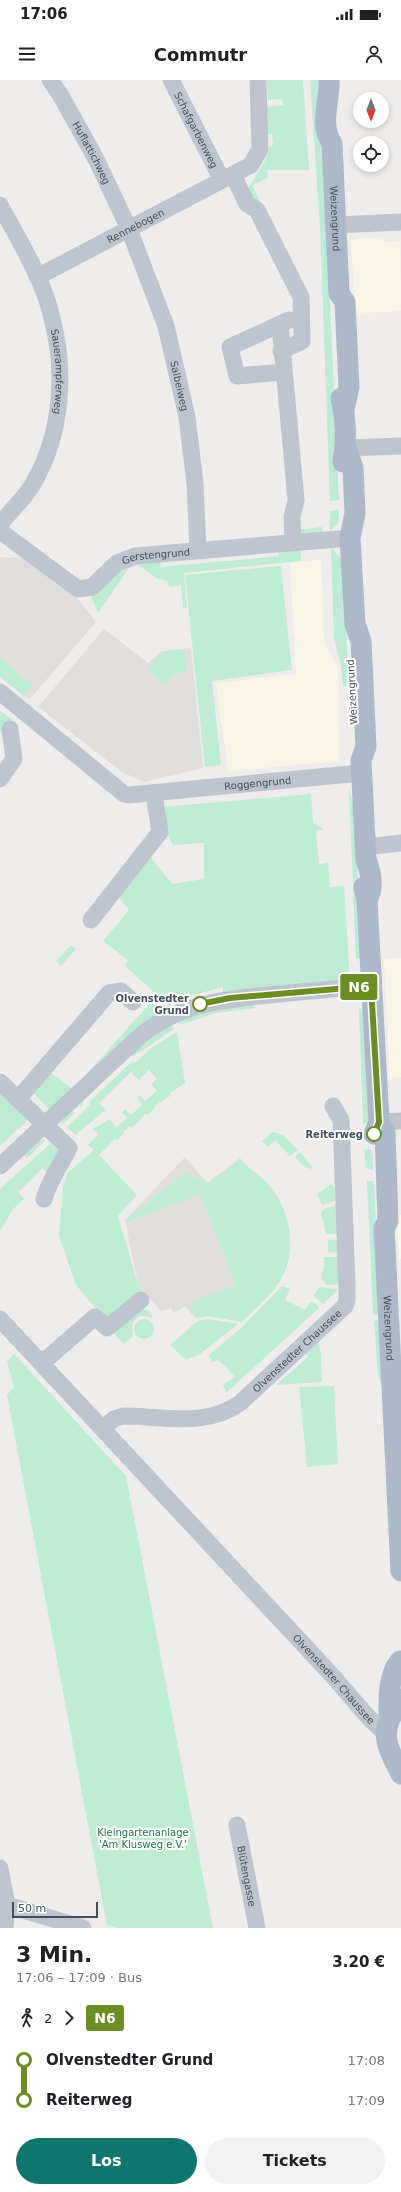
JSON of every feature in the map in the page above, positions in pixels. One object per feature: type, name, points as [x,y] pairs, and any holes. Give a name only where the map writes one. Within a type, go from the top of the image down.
[{"type":"main road","name":"Weizengrund","points":[[329,85],[336,108],[337,134],[332,144],[339,293],[345,302],[348,379],[344,410],[346,448],[353,468],[355,513],[350,538],[355,624],[361,641],[366,737],[366,747],[361,766],[365,854],[369,868],[372,893],[367,900],[371,986],[379,1122],[385,1132],[388,1222],[384,1228],[395,1314],[401,1571]]},
{"type":"main road","points":[[401,1658],[393,1670],[389,1699],[388,1727],[389,1748],[401,1774]]},
{"type":"main road","points":[[388,1727],[401,1699]]},
{"type":"street","name":"Huflattichweg","points":[[50,80],[62,96],[96,159],[129,229]]},
{"type":"street","name":"Schafgarbenweg","points":[[171,80],[228,178]]},
{"type":"street","name":"Rennebogen","points":[[38,277],[251,165],[260,149],[258,80]]},
{"type":"street","points":[[228,178],[247,204],[257,210],[301,297],[302,341],[281,351]]},
{"type":"street","name":"Sauerampferweg","points":[[0,205],[38,277],[52,317],[59,356],[60,392],[54,433],[46,459],[34,484],[0,525]]},
{"type":"street","points":[[336,225],[401,222]]},
{"type":"street","name":"Salbeiweg","points":[[129,229],[166,326],[187,417],[195,483],[198,550]]},
{"type":"street","points":[[284,372],[237,376],[230,347],[302,314]]},
{"type":"street","points":[[280,324],[281,351],[296,500],[292,516],[293,541]]},
{"type":"street","points":[[346,448],[401,446]]},
{"type":"street","name":"Gerstengrund","points":[[0,530],[78,589],[92,587],[117,563],[135,556],[293,541],[350,538]]},
{"type":"street","name":"Roggengrund","points":[[0,692],[124,794],[154,794],[361,766]]},
{"type":"street","points":[[0,779],[14,759],[5,735],[24,712]]},
{"type":"street","points":[[91,920],[160,832],[154,794]]},
{"type":"street","points":[[365,854],[401,844]]},
{"type":"street","points":[[0,1166],[145,1032],[171,1016],[193,1006],[230,998],[371,986]]},
{"type":"street","points":[[18,1099],[109,993],[121,991],[133,1002]]},
{"type":"street","points":[[0,1082],[68,1148],[60,1168],[47,1189],[44,1199]]},
{"type":"street","name":"Olvenstedter Chaussee","points":[[104,1428],[114,1420],[123,1416],[186,1419],[210,1416],[229,1411],[240,1404],[345,1306],[347,1300],[347,1286],[341,1120],[333,1106]]},
{"type":"street","points":[[379,1122],[401,1121]]},
{"type":"street","points":[[42,1363],[94,1317],[107,1328],[141,1300]]},
{"type":"street","name":"Olvenstedter Chaussee","points":[[0,1319],[104,1428],[330,1673],[368,1718],[388,1727]]},
{"type":"street","name":"Blütengasse","points":[[237,1825],[257,1928]]},
{"type":"street","points":[[0,1868],[5,1928]]},
{"type":"street","points":[[3,1904],[83,1928]]},
{"type":"shaded area","points":[[400,237],[401,311],[355,313],[351,239],[382,238],[383,242],[400,241]]},
{"type":"shaded area","points":[[0,557],[25,558],[75,595],[96,622],[29,700],[0,674]]},
{"type":"shaded area","points":[[321,560],[324,643],[338,669],[339,761],[228,771],[216,683],[296,674],[290,563]]},
{"type":"shaded area","points":[[104,629],[148,663],[162,651],[191,648],[203,768],[144,782],[122,772],[38,707]]},
{"type":"shaded area","points":[[401,958],[401,1077],[390,1078],[384,959]]},
{"type":"shaded area","points":[[185,1157],[207,1183],[240,1158],[272,1197],[283,1266],[215,1298],[195,1318],[185,1306],[174,1313],[171,1308],[161,1311],[138,1285],[125,1220]]},
{"type":"shaded area","points":[[397,1215],[401,1215],[401,1259],[399,1259]]},
{"type":"green space","points":[[267,80],[303,80],[309,170],[267,170],[268,178],[252,185],[260,201],[257,203],[246,192],[266,159],[270,146],[273,145],[272,134],[268,134],[267,107],[283,105],[282,99],[268,100]]},
{"type":"green space","points":[[310,80],[320,80],[339,500],[330,501],[320,227]]},
{"type":"green space","points":[[339,510],[339,522],[330,531],[330,511]]},
{"type":"green space","points":[[322,527],[323,534],[302,536],[295,530]]},
{"type":"green space","points":[[297,547],[301,553],[301,561],[184,573],[187,608],[183,608],[181,585],[169,587],[167,581],[156,578],[138,565],[129,568],[98,613],[90,594],[123,566],[159,559],[161,567],[279,556],[279,548]]},
{"type":"green space","points":[[331,547],[340,558],[343,568],[349,686],[343,686],[341,665],[334,638]]},
{"type":"green space","points":[[281,566],[292,670],[212,681],[221,765],[205,767],[185,575]]},
{"type":"green space","points":[[185,649],[186,671],[173,675],[164,684],[148,669],[162,652]]},
{"type":"green space","points":[[0,658],[33,685],[24,696],[0,677]]},
{"type":"green space","points":[[0,710],[11,719],[0,734]]},
{"type":"green space","points":[[349,789],[354,808],[363,958],[356,959]]},
{"type":"green space","points":[[311,794],[313,823],[324,829],[316,831],[319,864],[328,863],[330,887],[344,886],[350,979],[223,994],[223,987],[186,997],[169,1006],[125,966],[128,960],[103,941],[129,910],[116,894],[149,855],[172,884],[204,879],[204,843],[173,845],[163,826],[162,807]]},
{"type":"green space","points":[[71,945],[76,949],[61,966],[56,961]]},
{"type":"green space","points":[[152,1001],[167,1013],[51,1111],[31,1091],[50,1072],[73,1089]]},
{"type":"green space","points":[[252,1004],[256,1008],[215,1013],[180,1025],[177,1019],[193,1012]]},
{"type":"green space","points":[[361,1008],[363,1013],[371,1116],[368,1123],[363,1124],[359,1009]]},
{"type":"green space","points":[[171,1022],[174,1029],[140,1052],[131,1056],[136,1048]]},
{"type":"green space","points":[[177,1032],[185,1083],[169,1094],[170,1096],[154,1106],[155,1108],[147,1115],[146,1113],[132,1128],[130,1126],[123,1132],[124,1134],[117,1140],[115,1139],[99,1155],[137,1195],[118,1216],[138,1285],[143,1291],[113,1319],[103,1317],[76,1285],[59,1236],[63,1188],[67,1173],[94,1150],[88,1145],[98,1134],[93,1129],[110,1119],[116,1128],[127,1118],[122,1112],[125,1109],[131,1115],[142,1105],[137,1098],[140,1095],[145,1101],[157,1091],[151,1084],[157,1079],[149,1070],[139,1080],[131,1072],[99,1103],[106,1110],[75,1135],[67,1127],[89,1106],[90,1101],[132,1062],[136,1062],[153,1047]]},
{"type":"green space","points":[[95,1086],[97,1088],[84,1100],[82,1108],[80,1105],[73,1111],[75,1113],[63,1124],[58,1120]]},
{"type":"green space","points":[[0,1089],[29,1119],[0,1146]]},
{"type":"green space","points":[[273,1132],[283,1135],[298,1150],[290,1156],[275,1140],[268,1147],[262,1141]]},
{"type":"green space","points":[[46,1140],[26,1159],[23,1154],[36,1141]]},
{"type":"green space","points":[[51,1143],[60,1151],[48,1174],[43,1168],[18,1192],[24,1199],[13,1209],[0,1231],[0,1189]]},
{"type":"green space","points":[[364,1150],[372,1150],[373,1170],[366,1168]]},
{"type":"green space","points":[[300,1152],[313,1168],[311,1169],[303,1166],[295,1157]]},
{"type":"green space","points":[[240,1160],[265,1181],[279,1199],[288,1223],[290,1235],[288,1261],[278,1284],[242,1322],[207,1316],[198,1318],[190,1311],[194,1301],[236,1285],[200,1194],[128,1222],[126,1220],[185,1173],[209,1183]]},
{"type":"green space","points":[[367,1181],[374,1181],[380,1315],[373,1314]]},
{"type":"green space","points":[[331,1184],[337,1190],[337,1200],[322,1205],[317,1194]]},
{"type":"green space","points":[[338,1205],[339,1234],[326,1234],[321,1212],[326,1208]]},
{"type":"green space","points":[[328,1240],[339,1240],[340,1253],[328,1252]]},
{"type":"green space","points":[[324,1257],[340,1257],[341,1284],[327,1285],[321,1278],[324,1267]]},
{"type":"green space","points":[[282,1286],[290,1289],[285,1300],[305,1310],[310,1302],[315,1303],[319,1308],[226,1393],[223,1384],[235,1377],[219,1360],[212,1362],[209,1355],[240,1329]]},
{"type":"green space","points":[[319,1287],[337,1289],[337,1291],[323,1304],[314,1296]]},
{"type":"green space","points":[[143,1309],[150,1311],[153,1318],[146,1316],[137,1317],[132,1326],[133,1336],[124,1344],[111,1330]]},
{"type":"green space","points":[[144,1319],[151,1322],[154,1329],[151,1336],[144,1339],[137,1336],[134,1329],[137,1322]]},
{"type":"green space","points":[[208,1319],[238,1324],[200,1354],[186,1360],[170,1345],[198,1321]]},
{"type":"green space","points":[[380,1320],[382,1386],[378,1374],[374,1321]]},
{"type":"green space","points":[[313,1342],[318,1343],[321,1353],[322,1382],[276,1385],[308,1357],[303,1351]]},
{"type":"green space","name":"Kleingartenanlage 'Am Klusweg e.V.'","points":[[14,1354],[126,1476],[213,1928],[117,1928],[107,1925],[7,1395],[14,1387],[7,1361]]},
{"type":"green space","points":[[334,1386],[338,1464],[307,1467],[299,1387]]},
{"type":"bus line","name":"N6","points":[[200,1004],[230,998],[371,986],[379,1122],[374,1134]]},
{"type":"place","name":"Olvenstedter Grund","points":[[200,1004]]},
{"type":"place","name":"Reiterweg","points":[[374,1134]]}]
